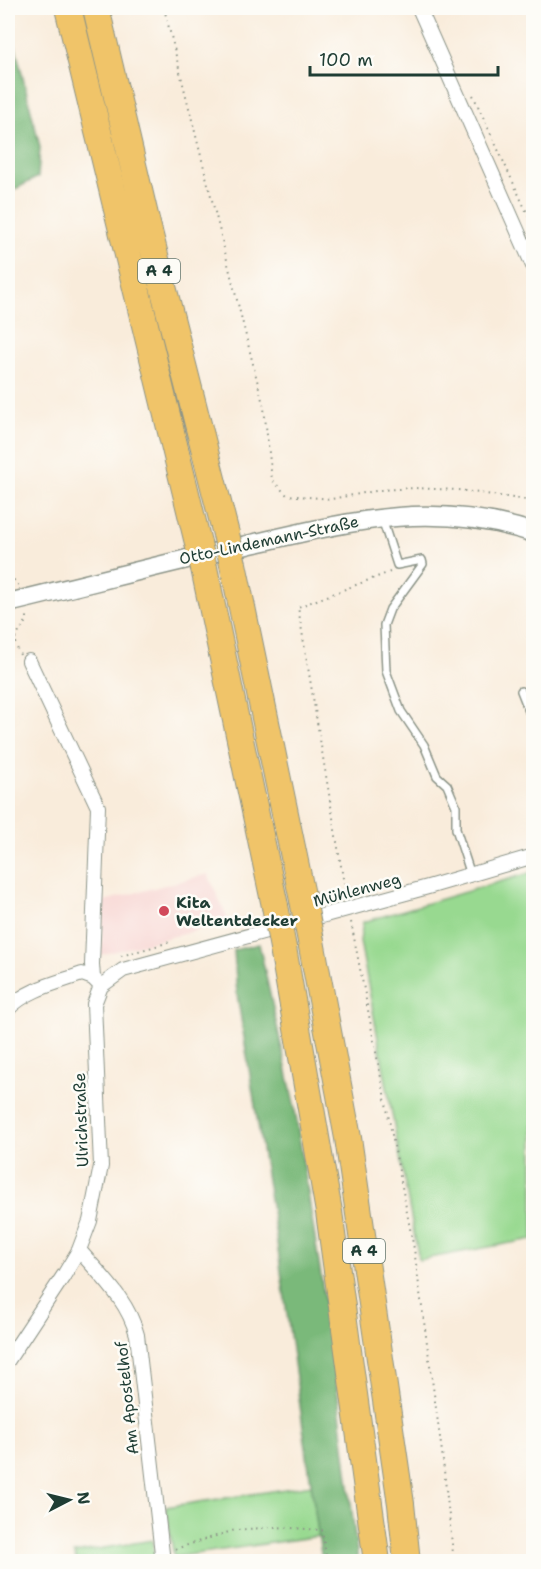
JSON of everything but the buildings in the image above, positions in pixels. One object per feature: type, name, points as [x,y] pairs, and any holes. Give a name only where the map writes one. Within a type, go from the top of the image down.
[{"type":"highway","name":"A 4","points":[[68,8],[204,568],[275,906],[329,1212],[377,1562]]},
{"type":"highway","name":"A 4","points":[[96,8],[147,224],[233,564],[303,900],[348,1138],[401,1504],[407,1562]]},
{"type":"street","points":[[420,8],[534,268]]},
{"type":"street","name":"Otto-Lindemann-Straße","points":[[8,603],[343,522],[415,514],[480,519],[534,533]]},
{"type":"street","points":[[8,1009],[23,996],[82,974],[97,982],[98,807],[29,661]]},
{"type":"street","name":"Mühlenweg","points":[[97,982],[123,970],[534,856]]},
{"type":"street","name":"Ulrichstraße","points":[[8,1360],[79,1250],[98,1193],[101,1166],[93,1035],[97,982]]},
{"type":"street","name":"Am Apostelhof","points":[[79,1250],[123,1302],[132,1318],[137,1335],[160,1559]]},
{"type":"lane","points":[[381,517],[398,565],[423,560],[421,568],[390,609],[384,625],[386,671],[401,711],[424,745],[437,776],[447,785],[456,806],[456,829],[471,875]]},
{"type":"lane","points":[[521,691],[534,724]]},
{"type":"path","points":[[164,8],[261,397],[272,480],[287,495],[331,499],[414,488],[458,490],[534,501]]},
{"type":"path","points":[[470,89],[534,228]]},
{"type":"path","points":[[398,565],[389,572],[298,607],[349,909],[414,1249],[442,1452],[454,1562]]},
{"type":"path","points":[[26,599],[27,620],[14,640],[20,655],[29,661]]},
{"type":"path","points":[[160,1559],[235,1530],[274,1527],[322,1530],[327,1562]]},
{"type":"shaded area","name":"Kita Weltentdecker","points":[[208,874],[229,922],[101,955],[104,901]]},
{"type":"green space","points":[[8,17],[40,147],[38,177],[8,193]]},
{"type":"green space","points":[[533,872],[533,1239],[419,1260],[360,941],[363,922]]},
{"type":"green space","points":[[259,944],[294,1104],[332,1347],[358,1561],[322,1561],[276,1236],[237,994],[234,950]]},
{"type":"green space","points":[[312,1485],[319,1536],[174,1557],[166,1507]]},
{"type":"green space","points":[[152,1540],[156,1561],[76,1561],[74,1553]]},
{"type":"place","name":"Kita Weltentdecker","points":[[164,911]]}]
